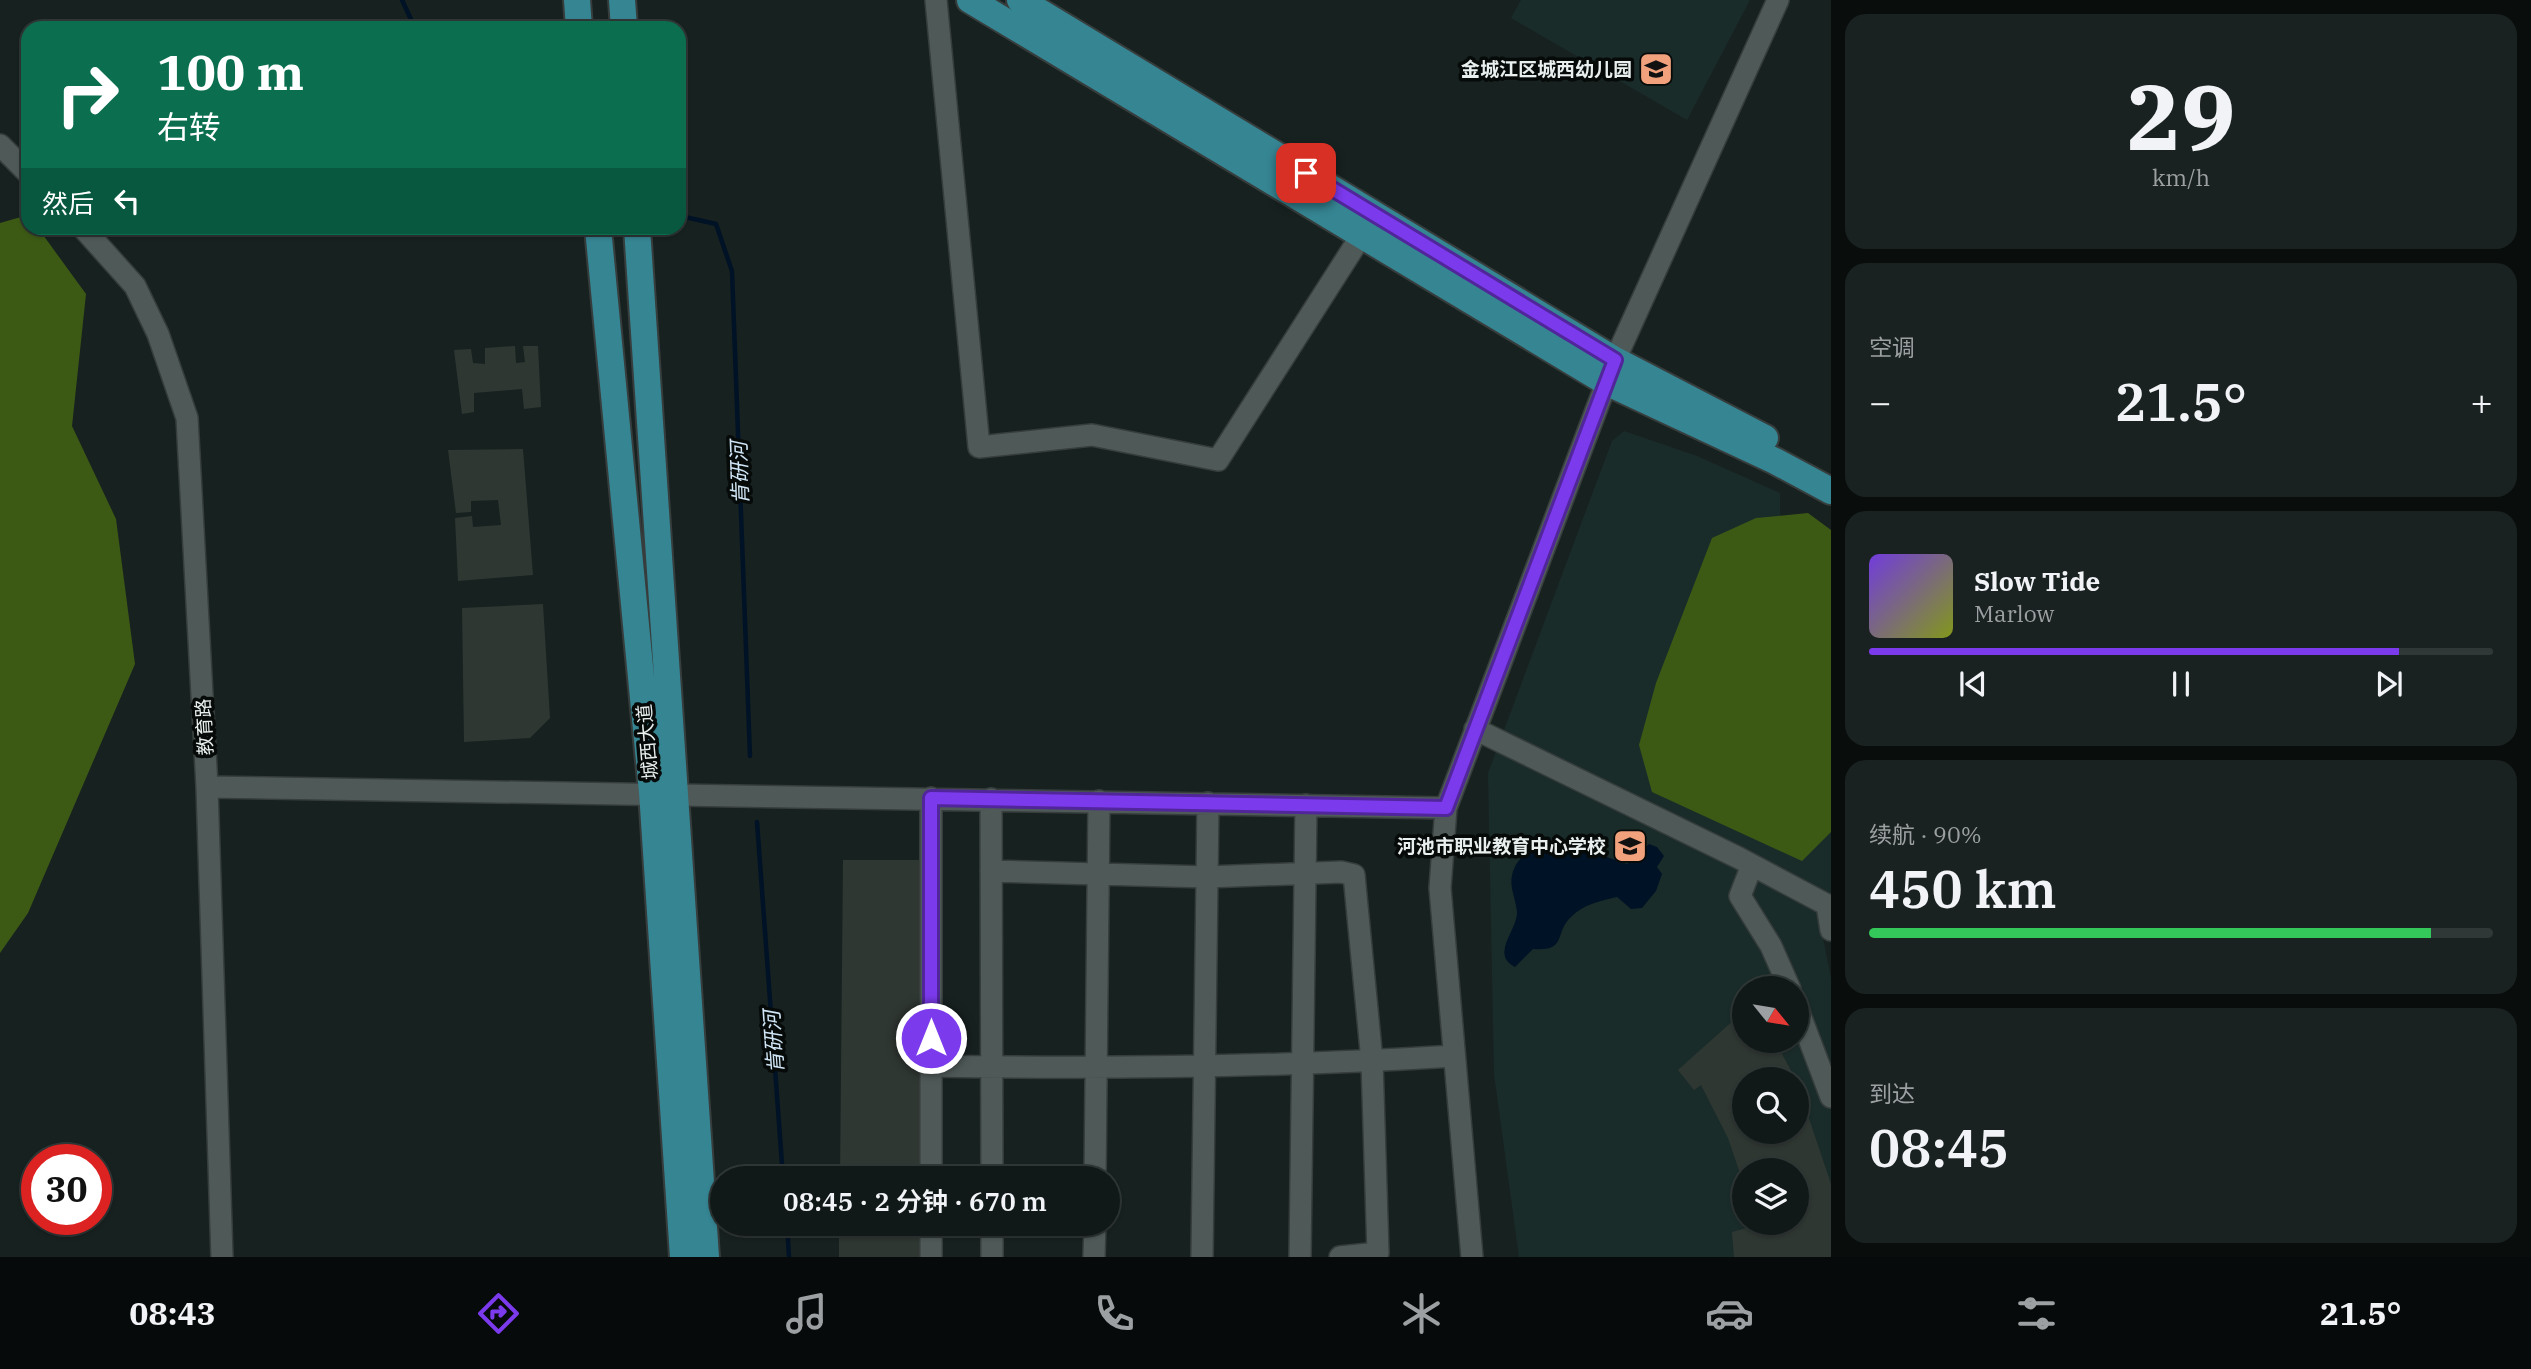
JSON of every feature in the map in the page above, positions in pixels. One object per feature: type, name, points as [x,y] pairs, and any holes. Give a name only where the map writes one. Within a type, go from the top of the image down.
[{"type":"main road","points":[[577,0],[578,21]]},
{"type":"main road","points":[[622,0],[624,21]]},
{"type":"main road","points":[[970,0],[1361,236],[1831,491]]},
{"type":"main road","points":[[1020,0],[1610,372],[1831,474]]},
{"type":"main road","name":"城西大道","points":[[599,235],[663,793],[706,1257]]},
{"type":"main road","name":"城西大道","points":[[637,235],[683,1257]]},
{"type":"street","points":[[936,0],[979,447],[1092,435],[1218,460],[1361,236]]},
{"type":"street","points":[[1472,1257],[1440,888],[1446,808],[1610,372],[1778,0]]},
{"type":"street","points":[[0,145],[21,166]]},
{"type":"street","name":"教育路","points":[[89,235],[135,286],[158,334],[187,418],[207,787],[222,1257]]},
{"type":"street","points":[[1475,729],[1752,865],[1829,906],[1831,930]]},
{"type":"street","points":[[207,787],[1446,808]]},
{"type":"street","points":[[931,798],[931,1166]]},
{"type":"street","points":[[991,799],[992,1166]]},
{"type":"street","points":[[1095,1166],[1099,801]]},
{"type":"street","points":[[1202,1257],[1208,803]]},
{"type":"street","points":[[1300,1257],[1306,805]]},
{"type":"street","points":[[1752,865],[1740,896],[1772,946],[1785,976]]},
{"type":"street","points":[[991,871],[1207,877],[1341,872],[1353,875],[1372,1061],[1378,1253],[1340,1257]]},
{"type":"street","points":[[1810,1041],[1831,1097]]},
{"type":"street","points":[[931,1066],[1096,1069],[1303,1064],[1454,1056]]},
{"type":"street","points":[[931,1236],[931,1257]]},
{"type":"street","points":[[992,1236],[992,1257]]},
{"type":"street","points":[[1094,1257],[1095,1236]]},
{"type":"shaded area","name":"金城江区城西幼儿园","points":[[1521,0],[1750,0],[1687,120],[1511,18]]},
{"type":"shaded area","name":"河池市职业教育中心学校","points":[[1624,431],[1697,456],[1780,493],[1780,516],[1756,518],[1802,860],[1831,832],[1831,898],[1818,913],[1831,978],[1831,1257],[1519,1257],[1494,1074],[1488,773],[1612,441]]},
{"type":"green space","points":[[21,217],[21,235],[43,235],[86,294],[72,426],[116,519],[135,664],[28,913],[0,953],[0,223]]},
{"type":"green space","points":[[1808,513],[1831,530],[1831,832],[1802,861],[1652,792],[1639,745],[1656,683],[1712,538],[1756,518]]},
{"type":"water","points":[[1549,843],[1566,843],[1627,864],[1649,844],[1657,847],[1664,856],[1657,867],[1662,874],[1656,891],[1642,908],[1631,909],[1617,897],[1587,906],[1566,923],[1556,944],[1544,949],[1533,949],[1515,967],[1505,956],[1517,913],[1512,875],[1524,856]]},
{"type":"building","points":[[515,346],[516,363],[525,362],[523,346],[538,346],[541,407],[524,409],[522,389],[474,393],[474,412],[462,414],[454,350],[471,349],[473,363],[485,364],[485,348]]},
{"type":"building","points":[[523,449],[533,575],[458,581],[455,518],[472,516],[473,527],[501,525],[498,500],[471,501],[471,512],[456,513],[448,450]]},
{"type":"building","points":[[543,604],[550,718],[530,738],[464,742],[462,608]]},
{"type":"building","points":[[843,860],[927,860],[923,1166],[840,1166]]},
{"type":"building","points":[[1732,1022],[1732,1054],[1782,1054],[1789,1067],[1732,1067],[1732,1144],[1809,1144],[1809,1119],[1831,1184],[1831,1257],[1734,1257],[1732,1235],[1809,1235],[1809,1158],[1735,1158],[1728,1138],[1701,1085],[1694,1090],[1678,1070]]},
{"type":"building","points":[[839,1236],[922,1236],[922,1257],[839,1257]]},
{"type":"waterway","name":"肯研河","points":[[402,0],[412,21]]},
{"type":"waterway","name":"肯研河","points":[[686,217],[716,224],[732,271],[750,756]]},
{"type":"waterway","name":"肯研河","points":[[757,822],[782,1166]]},
{"type":"waterway","name":"肯研河","points":[[788,1236],[789,1257]]},
{"type":"place","name":"金城江区城西幼儿园","points":[[1656,69]]},
{"type":"place","name":"河池市职业教育中心学校","points":[[1630,846]]},
{"type":"route","points":[[931,1038],[931,798],[1446,808],[1615,360],[1306,173]]}]
